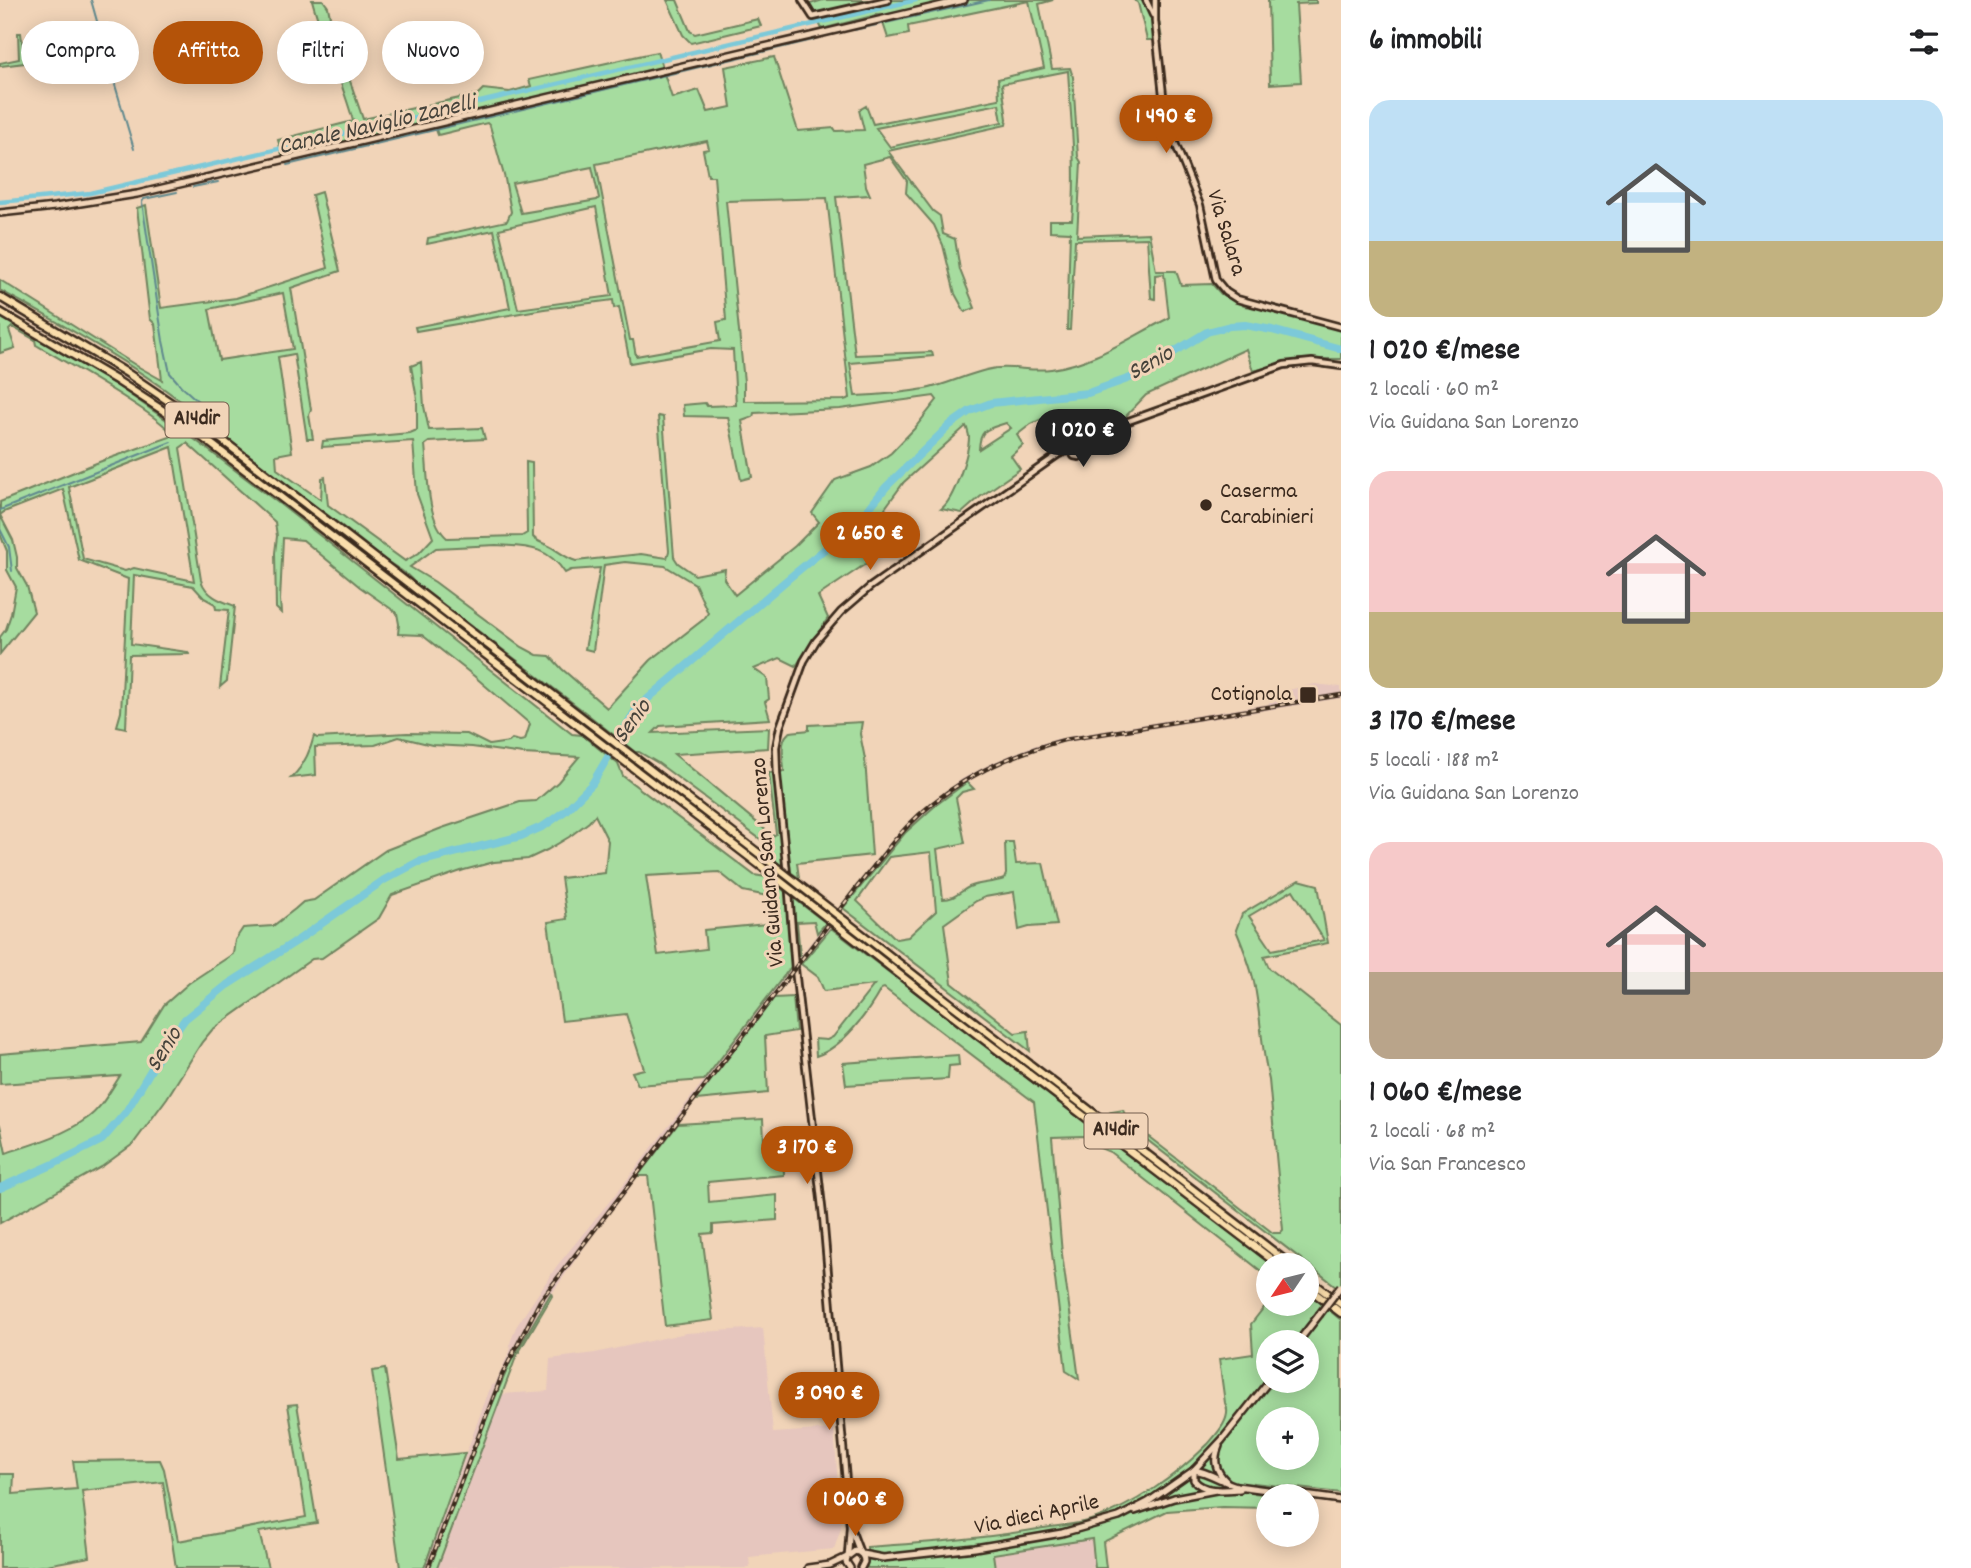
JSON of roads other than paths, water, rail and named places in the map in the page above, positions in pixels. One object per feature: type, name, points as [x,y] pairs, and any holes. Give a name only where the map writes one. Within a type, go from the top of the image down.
[{"type":"highway","name":"A14dir","points":[[0,297],[127,373],[195,419],[1275,1253]]},
{"type":"highway","name":"A14dir","points":[[0,312],[116,380],[193,430],[1263,1253]]},
{"type":"highway","points":[[1320,1287],[1341,1302]]},
{"type":"highway","points":[[1320,1297],[1341,1313]]},
{"type":"main road","points":[[0,213],[137,194],[964,0]]},
{"type":"main road","points":[[1307,1330],[1341,1286]]},
{"type":"main road","name":"Via dieci Aprile","points":[[862,1566],[883,1558],[975,1548],[1062,1533],[1119,1517],[1148,1502],[1194,1470],[1259,1393]]},
{"type":"main road","points":[[1222,1440],[1215,1458],[1216,1467],[1231,1485]]},
{"type":"main road","points":[[1216,1490],[1197,1484],[1194,1470],[1205,1472],[1231,1485],[1250,1489],[1341,1500]]},
{"type":"main road","points":[[1119,1517],[1174,1498],[1216,1490],[1250,1489]]},
{"type":"main road","name":"Via dieci Aprile","points":[[830,1565],[855,1551],[883,1558]]},
{"type":"main road","points":[[861,1554],[864,1559],[862,1566]]},
{"type":"main road","points":[[847,1556],[849,1568]]},
{"type":"main road","points":[[808,1568],[830,1565],[849,1568]]},
{"type":"street","points":[[802,0],[813,17],[888,0]]},
{"type":"street","points":[[1146,1],[1154,0]]},
{"type":"street","name":"Via Salara","points":[[1154,0],[1166,117],[1200,205],[1215,275],[1226,292],[1241,300],[1341,327]]},
{"type":"street","name":"Via Salara","points":[[1146,1],[1155,21]]},
{"type":"street","points":[[1103,430],[1089,451],[1079,457],[1073,452],[1095,433],[1103,430],[1284,365],[1312,362],[1341,366]]},
{"type":"street","points":[[1085,442],[1090,446]]},
{"type":"street","name":"Via Guidana San Lorenzo","points":[[850,1527],[823,1216],[778,789],[776,747],[782,720],[804,661],[816,641],[850,604],[1048,463],[1073,452]]},
{"type":"street","points":[[850,1527],[861,1554]]},
{"type":"street","points":[[847,1556],[850,1527]]},
{"type":"waterway","name":"Cotignola","points":[[91,0],[97,21]]},
{"type":"waterway","name":"Canale Naviglio Zanelli","points":[[0,202],[90,193],[916,0]]},
{"type":"waterway","name":"Cotignola","points":[[854,30],[989,0]]},
{"type":"waterway","name":"Cotignola","points":[[287,165],[813,40]]},
{"type":"waterway","name":"Cotignola","points":[[115,84],[134,149]]},
{"type":"waterway","name":"Cotignola","points":[[193,187],[218,182]]},
{"type":"waterway","points":[[177,192],[144,199],[142,202],[170,373],[200,403]]},
{"type":"waterway","name":"Senio","points":[[0,1188],[102,1140],[126,1112],[164,1048],[185,1019],[227,985],[384,880],[418,862],[521,836],[544,826],[565,811],[592,784],[637,708],[858,522],[886,487],[950,425],[970,411],[991,403],[1088,393],[1133,377],[1207,332],[1230,326],[1245,325],[1272,330],[1341,349]]},
{"type":"waterway","points":[[181,434],[184,429]]},
{"type":"waterway","points":[[0,510],[171,442]]},
{"type":"waterway","points":[[0,529],[9,547],[12,571]]},
{"type":"railway","points":[[428,1568],[502,1375],[540,1301],[854,891],[912,821],[972,777],[1016,755],[1040,747],[1064,740],[1341,695]]},
{"type":"place","name":"Caserma Carabinieri","points":[[1206,505]]},
{"type":"place","name":"Cotignola","points":[[1308,695]]}]
